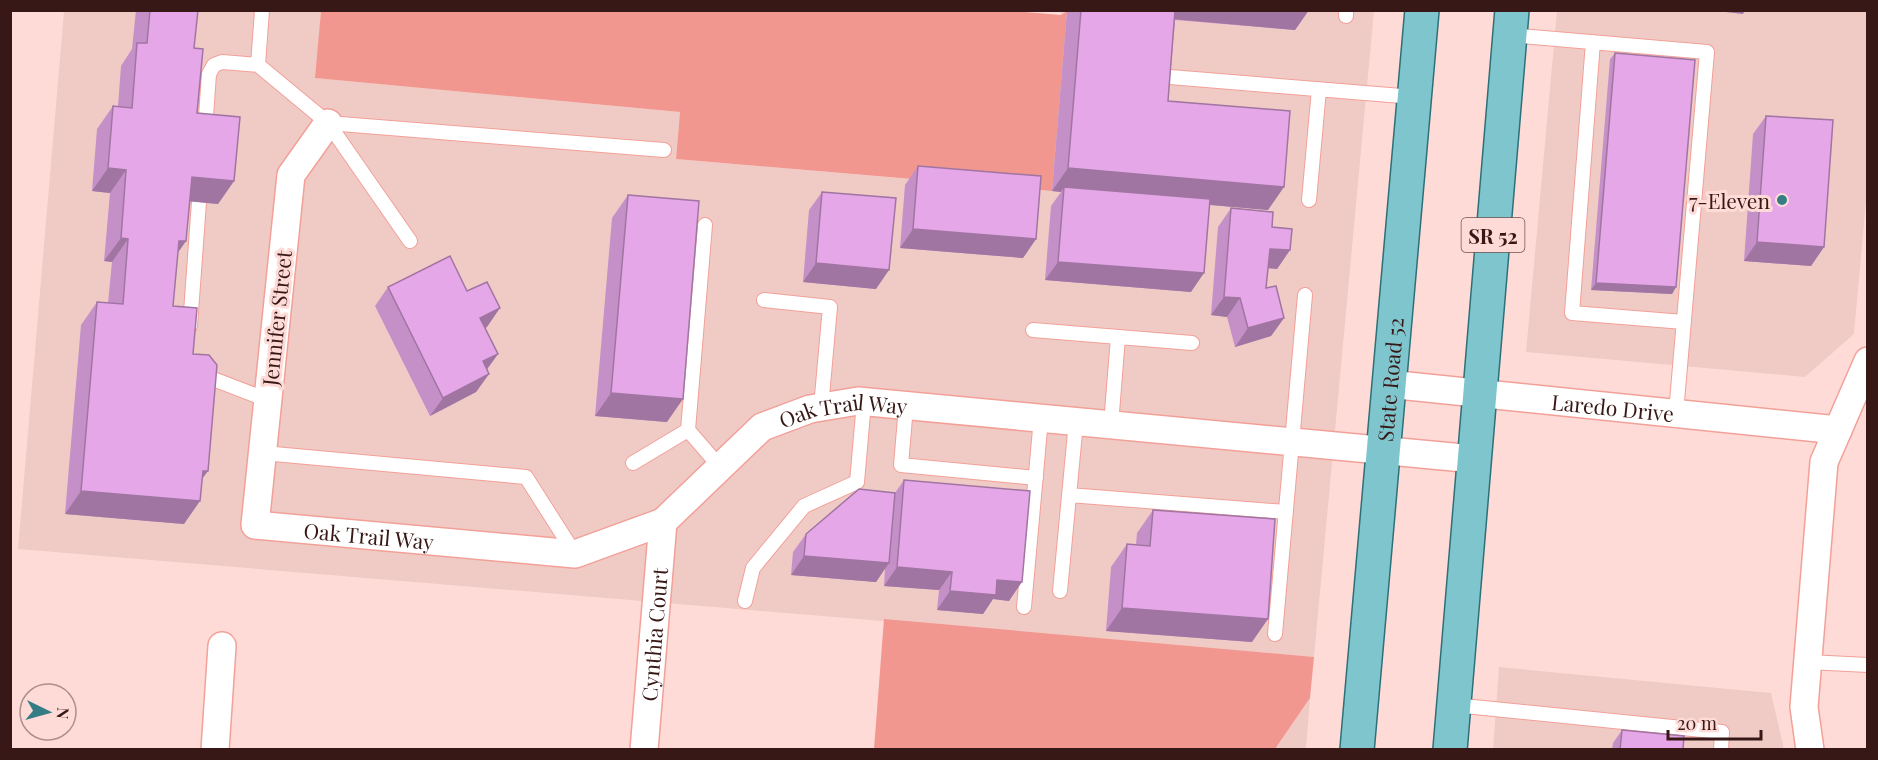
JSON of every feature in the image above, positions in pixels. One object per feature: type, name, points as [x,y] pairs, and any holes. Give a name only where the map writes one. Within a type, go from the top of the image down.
[{"type":"main road","name":"State Road 52","points":[[1357,750],[1422,10]]},
{"type":"main road","name":"SR 52","points":[[1450,750],[1511,23]]},
{"type":"street","name":"Jennifer Street","points":[[255,525],[291,176],[328,123]]},
{"type":"street","points":[[1810,750],[1804,707],[1824,462],[1868,361]]},
{"type":"street","name":"Laredo Drive","points":[[1388,384],[1838,430]]},
{"type":"street","name":"Oak Trail Way","points":[[255,525],[575,554],[663,522],[762,427],[821,407],[864,402],[1474,459]]},
{"type":"street","name":"Cynthia Court","points":[[644,750],[663,522]]},
{"type":"street","points":[[215,750],[222,646]]},
{"type":"lane","points":[[258,65],[262,10]]},
{"type":"lane","points":[[1511,23],[1593,42],[1707,52],[1676,413]]},
{"type":"lane","points":[[1593,42],[1572,313],[1684,322]]},
{"type":"lane","points":[[204,138],[209,74],[214,65],[222,62],[258,65],[328,123],[411,241]]},
{"type":"lane","points":[[1170,77],[1414,97]]},
{"type":"lane","points":[[1309,200],[1319,89]]},
{"type":"lane","points":[[328,123],[664,150]]},
{"type":"lane","points":[[188,342],[199,202]]},
{"type":"lane","points":[[705,225],[688,430],[720,467]]},
{"type":"lane","points":[[1275,634],[1305,295]]},
{"type":"lane","points":[[764,300],[830,307],[821,407]]},
{"type":"lane","points":[[1033,330],[1192,343]]},
{"type":"lane","points":[[1111,425],[1118,337]]},
{"type":"lane","points":[[190,360],[202,377],[268,400]]},
{"type":"lane","points":[[745,601],[753,568],[804,506],[857,482],[864,402]]},
{"type":"lane","points":[[906,406],[900,465],[1036,478]]},
{"type":"lane","points":[[1024,607],[1041,418]]},
{"type":"lane","points":[[1060,591],[1076,422]]},
{"type":"lane","points":[[633,463],[688,430]]},
{"type":"lane","points":[[263,453],[526,477],[575,554]]},
{"type":"lane","points":[[1069,495],[1286,512]]},
{"type":"lane","points":[[1808,662],[1868,666]]},
{"type":"lane","points":[[1454,705],[1722,732],[1721,750]]},
{"type":"shaded area","points":[[1001,10],[1061,15],[1067,11],[1052,191],[676,159],[680,112],[315,78],[321,11]]},
{"type":"shaded area","points":[[64,11],[321,11],[316,78],[680,112],[676,159],[1051,191],[1067,11],[1374,11],[1314,657],[18,549]]},
{"type":"shaded area","points":[[1557,11],[1867,11],[1868,180],[1854,334],[1805,377],[1526,352]]},
{"type":"shaded area","points":[[884,619],[1314,657],[1310,698],[1275,749],[874,749]]},
{"type":"shaded area","points":[[1499,667],[1771,693],[1784,749],[1493,750]]},
{"type":"shaded area","points":[[1310,698],[1306,749],[1275,749]]},
{"type":"building","points":[[150,10],[198,10],[194,48],[203,49],[197,113],[240,117],[234,181],[192,177],[186,241],[179,241],[173,306],[197,308],[193,354],[209,355],[217,365],[208,471],[203,471],[200,501],[81,491],[97,302],[123,304],[128,239],[121,238],[126,170],[108,168],[113,106],[132,108],[137,43],[147,43]]},
{"type":"building","points":[[1081,10],[1175,10],[1168,101],[1290,111],[1284,187],[1068,168]]},
{"type":"building","name":"7-Eleven","points":[[1615,53],[1695,60],[1676,287],[1596,283]]},
{"type":"building","name":"7-Eleven","points":[[1766,116],[1833,120],[1824,247],[1757,242]]},
{"type":"building","points":[[918,166],[1041,176],[1036,239],[913,229]]},
{"type":"building","points":[[1064,187],[1210,199],[1204,273],[1058,262]]},
{"type":"building","points":[[822,192],[896,198],[889,270],[816,263]]},
{"type":"building","points":[[628,195],[699,201],[683,399],[611,393]]},
{"type":"building","points":[[1231,208],[1273,212],[1272,227],[1292,229],[1290,250],[1270,249],[1266,288],[1276,286],[1284,318],[1248,328],[1240,298],[1224,297]]},
{"type":"building","points":[[450,256],[467,291],[487,282],[500,308],[480,318],[498,354],[483,361],[489,374],[443,398],[388,287]]},
{"type":"building","points":[[904,480],[1030,491],[1022,582],[997,580],[996,595],[950,591],[952,572],[897,567]]},
{"type":"building","points":[[859,489],[895,493],[889,563],[804,556],[806,534]]},
{"type":"building","points":[[1153,510],[1275,519],[1268,619],[1122,608],[1127,544],[1150,546]]},
{"type":"building","points":[[1622,730],[1684,736],[1683,750],[1620,750]]},
{"type":"place","name":"7-Eleven","points":[[1782,200]]}]
